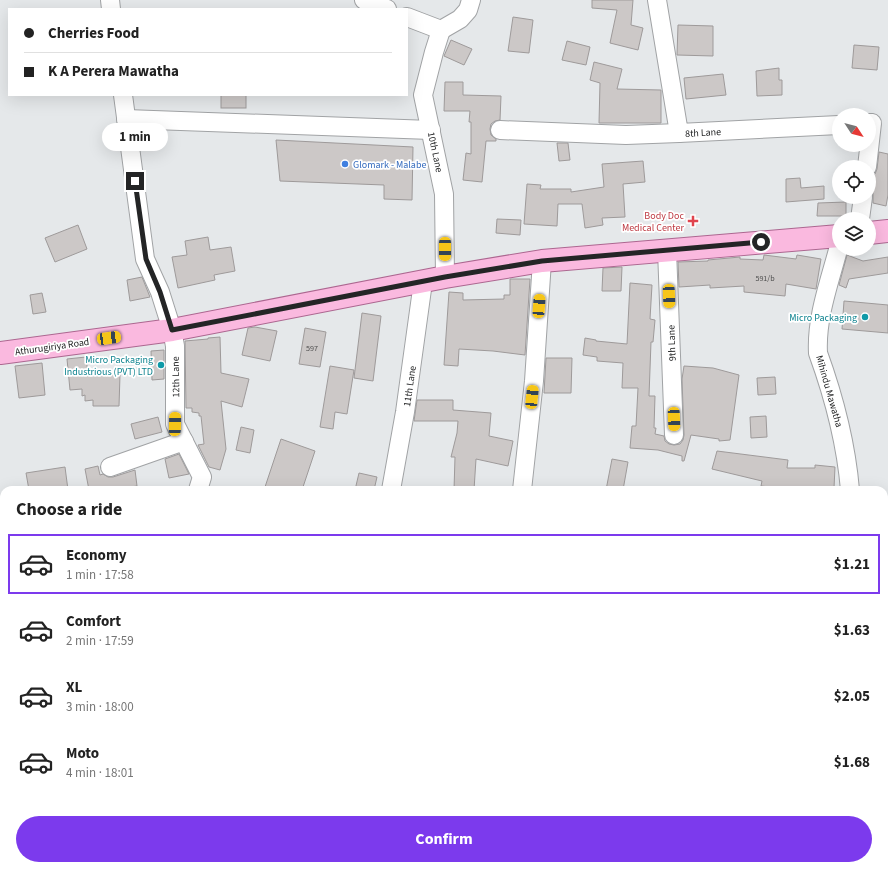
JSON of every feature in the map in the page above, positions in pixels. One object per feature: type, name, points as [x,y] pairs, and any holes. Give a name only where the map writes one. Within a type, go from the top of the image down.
[{"type":"main road","points":[[876,232],[888,231]]},
{"type":"main road","name":"Athurugiriya Road","points":[[0,353],[172,330],[445,277],[542,261],[832,237]]},
{"type":"street","points":[[364,0],[384,8]]},
{"type":"street","points":[[408,17],[441,30],[460,19],[468,10],[471,0]]},
{"type":"street","name":"8th Lane","points":[[657,0],[678,133],[832,125]]},
{"type":"street","name":"10th Lane","points":[[441,30],[423,95],[432,130],[444,194],[445,277]]},
{"type":"street","name":"12th Lane","points":[[123,96],[146,259],[160,292],[172,330],[175,346],[175,424],[202,477],[199,486]]},
{"type":"street","points":[[126,119],[432,130]]},
{"type":"street","points":[[500,130],[626,135],[678,133]]},
{"type":"street","name":"9th Lane","points":[[667,250],[674,435]]},
{"type":"street","name":"Mihindu Mawatha","points":[[836,256],[819,325],[818,353],[843,435],[848,463],[850,486]]},
{"type":"street","points":[[522,486],[534,381],[542,261]]},
{"type":"street","name":"11th Lane","points":[[392,486],[405,412],[423,282]]},
{"type":"street","points":[[110,467],[184,441]]},
{"type":"building","points":[[592,0],[633,0],[631,25],[643,28],[638,50],[610,43],[617,10],[592,8]]},
{"type":"building","points":[[513,17],[533,20],[529,53],[508,51]]},
{"type":"building","points":[[678,25],[713,26],[713,56],[677,55]]},
{"type":"building","points":[[451,40],[472,49],[464,65],[444,56]]},
{"type":"building","points":[[567,41],[590,47],[586,65],[562,60]]},
{"type":"building","points":[[854,45],[879,47],[877,70],[852,68]]},
{"type":"building","points":[[594,62],[622,69],[617,89],[661,90],[661,123],[599,123],[600,83],[590,80]]},
{"type":"building","points":[[779,68],[779,80],[782,80],[782,95],[757,96],[756,71]]},
{"type":"building","points":[[723,74],[726,95],[686,99],[684,78]]},
{"type":"building","points":[[445,82],[463,82],[463,95],[501,96],[500,120],[491,124],[490,129],[491,135],[496,139],[496,141],[486,141],[482,182],[463,180],[466,153],[471,154],[471,122],[469,122],[470,111],[444,111]]},
{"type":"building","points":[[221,96],[246,96],[246,108],[221,108]]},
{"type":"building","name":"Glomark - Malabe","points":[[276,140],[413,147],[412,200],[384,199],[384,185],[280,181]]},
{"type":"building","points":[[557,143],[568,143],[570,160],[559,161]]},
{"type":"building","points":[[879,152],[888,154],[888,195],[886,206],[876,204]]},
{"type":"building","points":[[643,161],[645,182],[623,184],[625,217],[602,218],[603,225],[585,228],[582,204],[558,204],[557,226],[524,224],[527,184],[541,185],[540,189],[571,189],[571,192],[604,187],[602,164]]},
{"type":"building","points":[[800,178],[801,188],[824,186],[824,199],[786,202],[786,179]]},
{"type":"building","points":[[818,203],[846,204],[846,212],[832,212],[832,216],[817,216]]},
{"type":"building","points":[[497,219],[521,220],[520,235],[496,233]]},
{"type":"building","points":[[78,225],[87,249],[55,262],[45,238]]},
{"type":"building","points":[[208,237],[210,250],[231,247],[235,271],[214,275],[215,280],[178,288],[172,257],[187,255],[185,241]]},
{"type":"building","points":[[764,255],[796,259],[797,255],[821,259],[816,289],[786,284],[785,296],[744,292],[744,286],[710,288],[710,285],[679,287],[678,262],[708,261],[740,257],[740,259],[763,260]]},
{"type":"building","points":[[847,256],[863,261],[888,257],[888,273],[849,279],[846,288],[839,285]]},
{"type":"building","points":[[622,267],[621,291],[602,291],[603,268]]},
{"type":"building","points":[[142,277],[150,297],[130,301],[127,280]]},
{"type":"building","points":[[510,279],[530,279],[525,355],[459,349],[458,366],[444,365],[449,292],[463,293],[463,300],[504,299],[504,295],[510,295]]},
{"type":"building","points":[[630,283],[652,285],[650,319],[655,320],[653,342],[651,342],[649,396],[655,396],[655,434],[664,436],[665,441],[669,444],[680,444],[684,435],[682,379],[684,366],[713,368],[739,375],[730,440],[719,441],[719,439],[691,435],[684,461],[682,461],[682,456],[658,450],[630,448],[632,426],[636,426],[638,388],[622,388],[623,363],[597,361],[597,357],[583,355],[585,338],[596,341],[627,344]]},
{"type":"building","points":[[42,293],[46,312],[33,314],[30,295]]},
{"type":"building","name":"Micro Packaging","points":[[844,301],[888,305],[888,333],[842,329]]},
{"type":"building","points":[[362,313],[381,316],[373,381],[354,378]]},
{"type":"building","points":[[255,327],[277,331],[270,361],[242,355],[248,328]]},
{"type":"building","points":[[305,328],[326,332],[320,367],[299,364]]},
{"type":"building","points":[[220,337],[221,373],[249,379],[242,407],[221,401],[226,449],[220,470],[209,467],[198,445],[204,444],[201,416],[199,416],[199,413],[192,412],[192,408],[186,408],[185,341]]},
{"type":"building","name":"Micro Packaging Industrious (PVT) LTD","points":[[164,350],[164,379],[152,380],[151,351]]},
{"type":"building","points":[[86,357],[88,374],[120,375],[119,406],[93,406],[93,400],[85,401],[85,395],[82,396],[82,389],[70,390],[67,359]]},
{"type":"building","points":[[546,358],[572,358],[571,393],[544,393]]},
{"type":"building","points":[[42,363],[45,395],[19,398],[15,366]]},
{"type":"building","points":[[330,366],[354,370],[347,414],[335,412],[333,429],[320,427]]},
{"type":"building","points":[[775,377],[776,394],[758,395],[757,378]]},
{"type":"building","points":[[417,400],[453,400],[453,410],[491,413],[489,436],[513,441],[508,466],[476,459],[474,486],[454,486],[455,457],[451,457],[457,433],[458,421],[414,421]]},
{"type":"building","points":[[766,416],[767,437],[751,438],[750,417]]},
{"type":"building","points":[[158,417],[162,432],[135,439],[131,424]]},
{"type":"building","points":[[241,427],[254,430],[250,453],[236,450]]},
{"type":"building","points":[[281,439],[315,451],[303,486],[265,486]]},
{"type":"building","points":[[717,451],[788,460],[787,468],[815,468],[815,465],[835,467],[834,486],[761,486],[762,481],[712,469]]},
{"type":"building","points":[[179,454],[189,474],[169,478],[165,459]]},
{"type":"building","points":[[612,459],[628,462],[624,486],[607,486]]},
{"type":"building","points":[[98,466],[100,475],[103,474],[108,477],[113,477],[135,470],[137,486],[88,486],[85,469]]},
{"type":"building","points":[[65,467],[67,486],[28,486],[26,473]]},
{"type":"building","points":[[359,473],[377,477],[375,486],[356,486]]},
{"type":"place","name":"Glomark - Malabe","points":[[345,164]]},
{"type":"place","name":"Body Doc Medical Center","points":[[693,221]]},
{"type":"place","name":"Micro Packaging","points":[[865,317]]},
{"type":"place","name":"Micro Packaging Industrious (PVT) LTD","points":[[161,365]]},
{"type":"route","points":[[135,181],[146,259],[160,292],[172,330],[445,277],[542,261],[761,242]]}]
